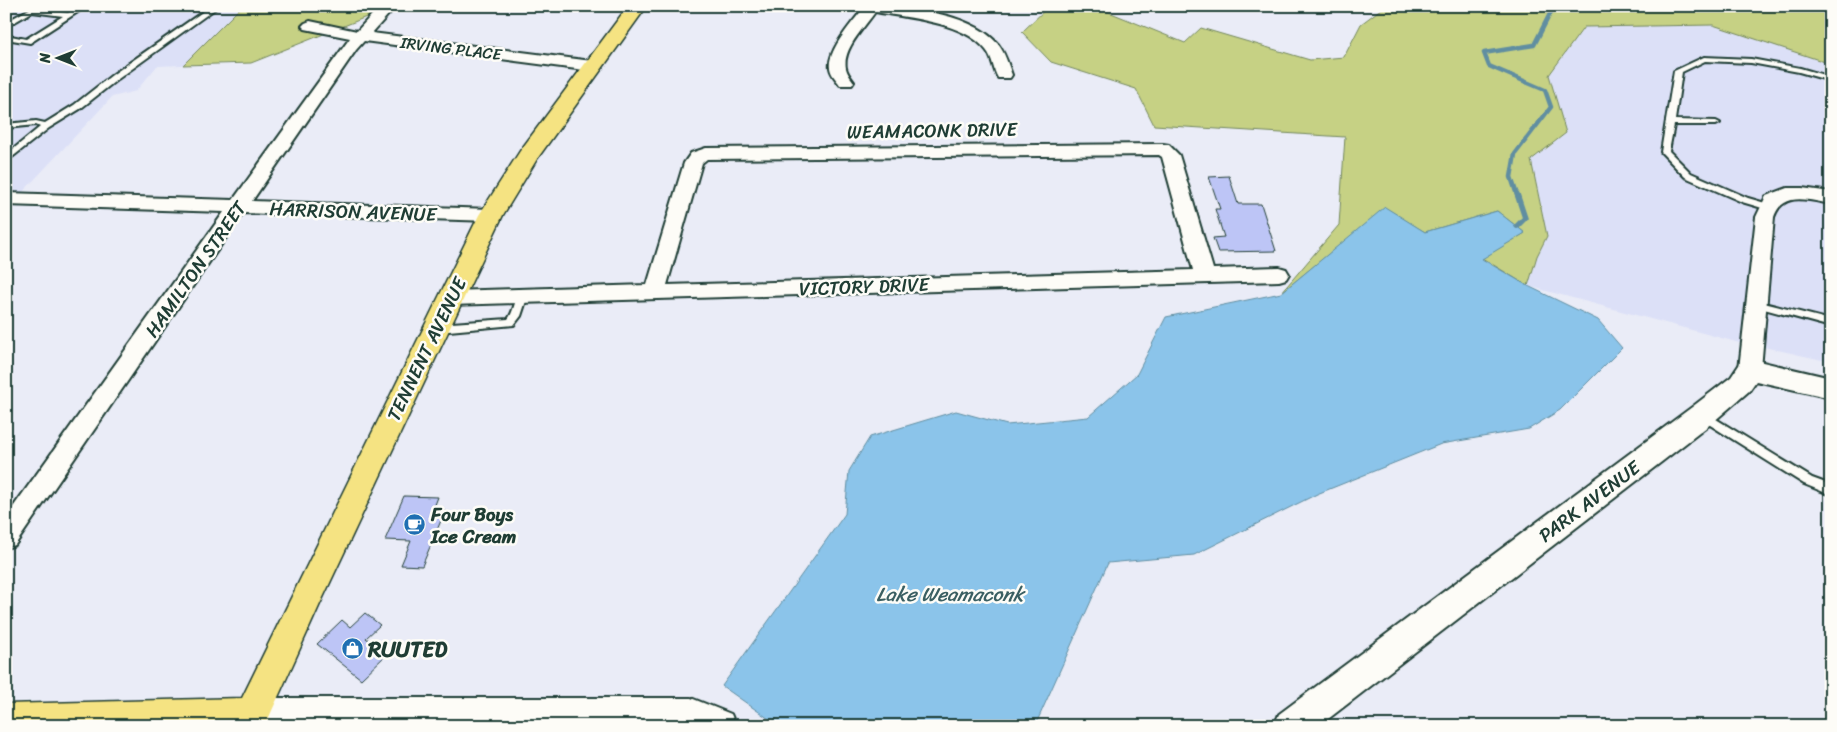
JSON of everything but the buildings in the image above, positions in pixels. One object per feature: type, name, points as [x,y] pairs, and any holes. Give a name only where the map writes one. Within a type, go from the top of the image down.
[{"type":"main road","name":"TENNENT AVENUE","points":[[252,715],[307,596],[491,216],[528,156],[592,66],[638,6]]},
{"type":"main road","points":[[6,722],[252,715]]},
{"type":"street","name":"HAMILTON STREET","points":[[9,530],[239,207],[350,47],[389,6]]},
{"type":"street","points":[[846,82],[838,68],[838,59],[842,49],[868,7],[946,21],[971,30],[992,45],[1004,75]]},
{"type":"street","name":"IRVING PLACE","points":[[310,26],[361,35],[592,66]]},
{"type":"street","name":"WEAMACONK DRIVE","points":[[655,292],[693,163],[701,155],[1162,150],[1170,155],[1205,276]]},
{"type":"street","points":[[1831,198],[1799,194],[1785,195],[1774,199],[1769,207],[1765,216],[1750,369],[1831,388]]},
{"type":"street","name":"HARRISON AVENUE","points":[[6,198],[491,216]]},
{"type":"street","name":"VICTORY DRIVE","points":[[450,298],[1278,274]]},
{"type":"street","name":"PARK AVENUE","points":[[1291,726],[1702,415],[1740,384],[1750,369]]},
{"type":"street","points":[[252,715],[691,715],[718,726]]},
{"type":"lane","points":[[6,37],[27,41],[84,6]]},
{"type":"lane","points":[[6,159],[46,126],[77,107],[114,77],[216,6]]},
{"type":"lane","points":[[6,25],[31,10],[70,15]]},
{"type":"lane","points":[[1769,207],[1745,200],[1688,174],[1665,152],[1672,122],[1678,71],[1704,59],[1751,61],[1800,70],[1831,79]]},
{"type":"lane","points":[[1672,122],[1716,123]]},
{"type":"lane","points":[[6,126],[36,123],[46,126]]},
{"type":"lane","points":[[437,328],[512,322],[524,295]]},
{"type":"lane","points":[[1756,304],[1831,324]]},
{"type":"lane","points":[[1702,415],[1808,481],[1831,490]]},
{"type":"shaded area","points":[[6,6],[242,6],[183,65],[157,66],[136,91],[112,97],[17,198],[6,198]]},
{"type":"shaded area","points":[[1713,25],[1831,64],[1831,362],[1755,345],[1751,346],[1528,286],[1537,256],[1547,236],[1531,160],[1566,133],[1549,75],[1584,27]]},
{"type":"green space","points":[[242,6],[394,6],[251,63],[183,65]]},
{"type":"green space","points":[[1049,6],[1094,6],[1185,43],[1201,28],[1310,60],[1344,57],[1361,24],[1385,6],[1831,6],[1831,64],[1713,25],[1584,27],[1549,75],[1566,133],[1531,160],[1547,236],[1537,256],[1528,286],[1482,258],[1525,233],[1497,211],[1425,232],[1385,208],[1281,293],[1339,225],[1345,137],[1154,125],[1136,89],[1051,62],[1022,32]]},
{"type":"water","name":"Lake Weamaconk","points":[[1385,207],[1425,232],[1497,211],[1525,233],[1482,259],[1528,286],[1598,320],[1622,348],[1560,410],[1529,429],[1441,444],[1317,494],[1194,555],[1108,563],[1035,726],[779,726],[722,686],[845,514],[849,471],[870,437],[956,411],[1007,425],[1088,417],[1137,374],[1166,317],[1281,293]]},
{"type":"waterway","points":[[1517,195],[1511,177],[1515,154],[1551,107],[1545,90],[1489,66],[1484,53],[1534,45],[1554,6]]},
{"type":"waterway","points":[[1517,194],[1525,218],[1517,226]]},
{"type":"place","name":"Four Boys Ice Cream","points":[[415,525]]},
{"type":"place","name":"RUUTED","points":[[352,649]]}]
